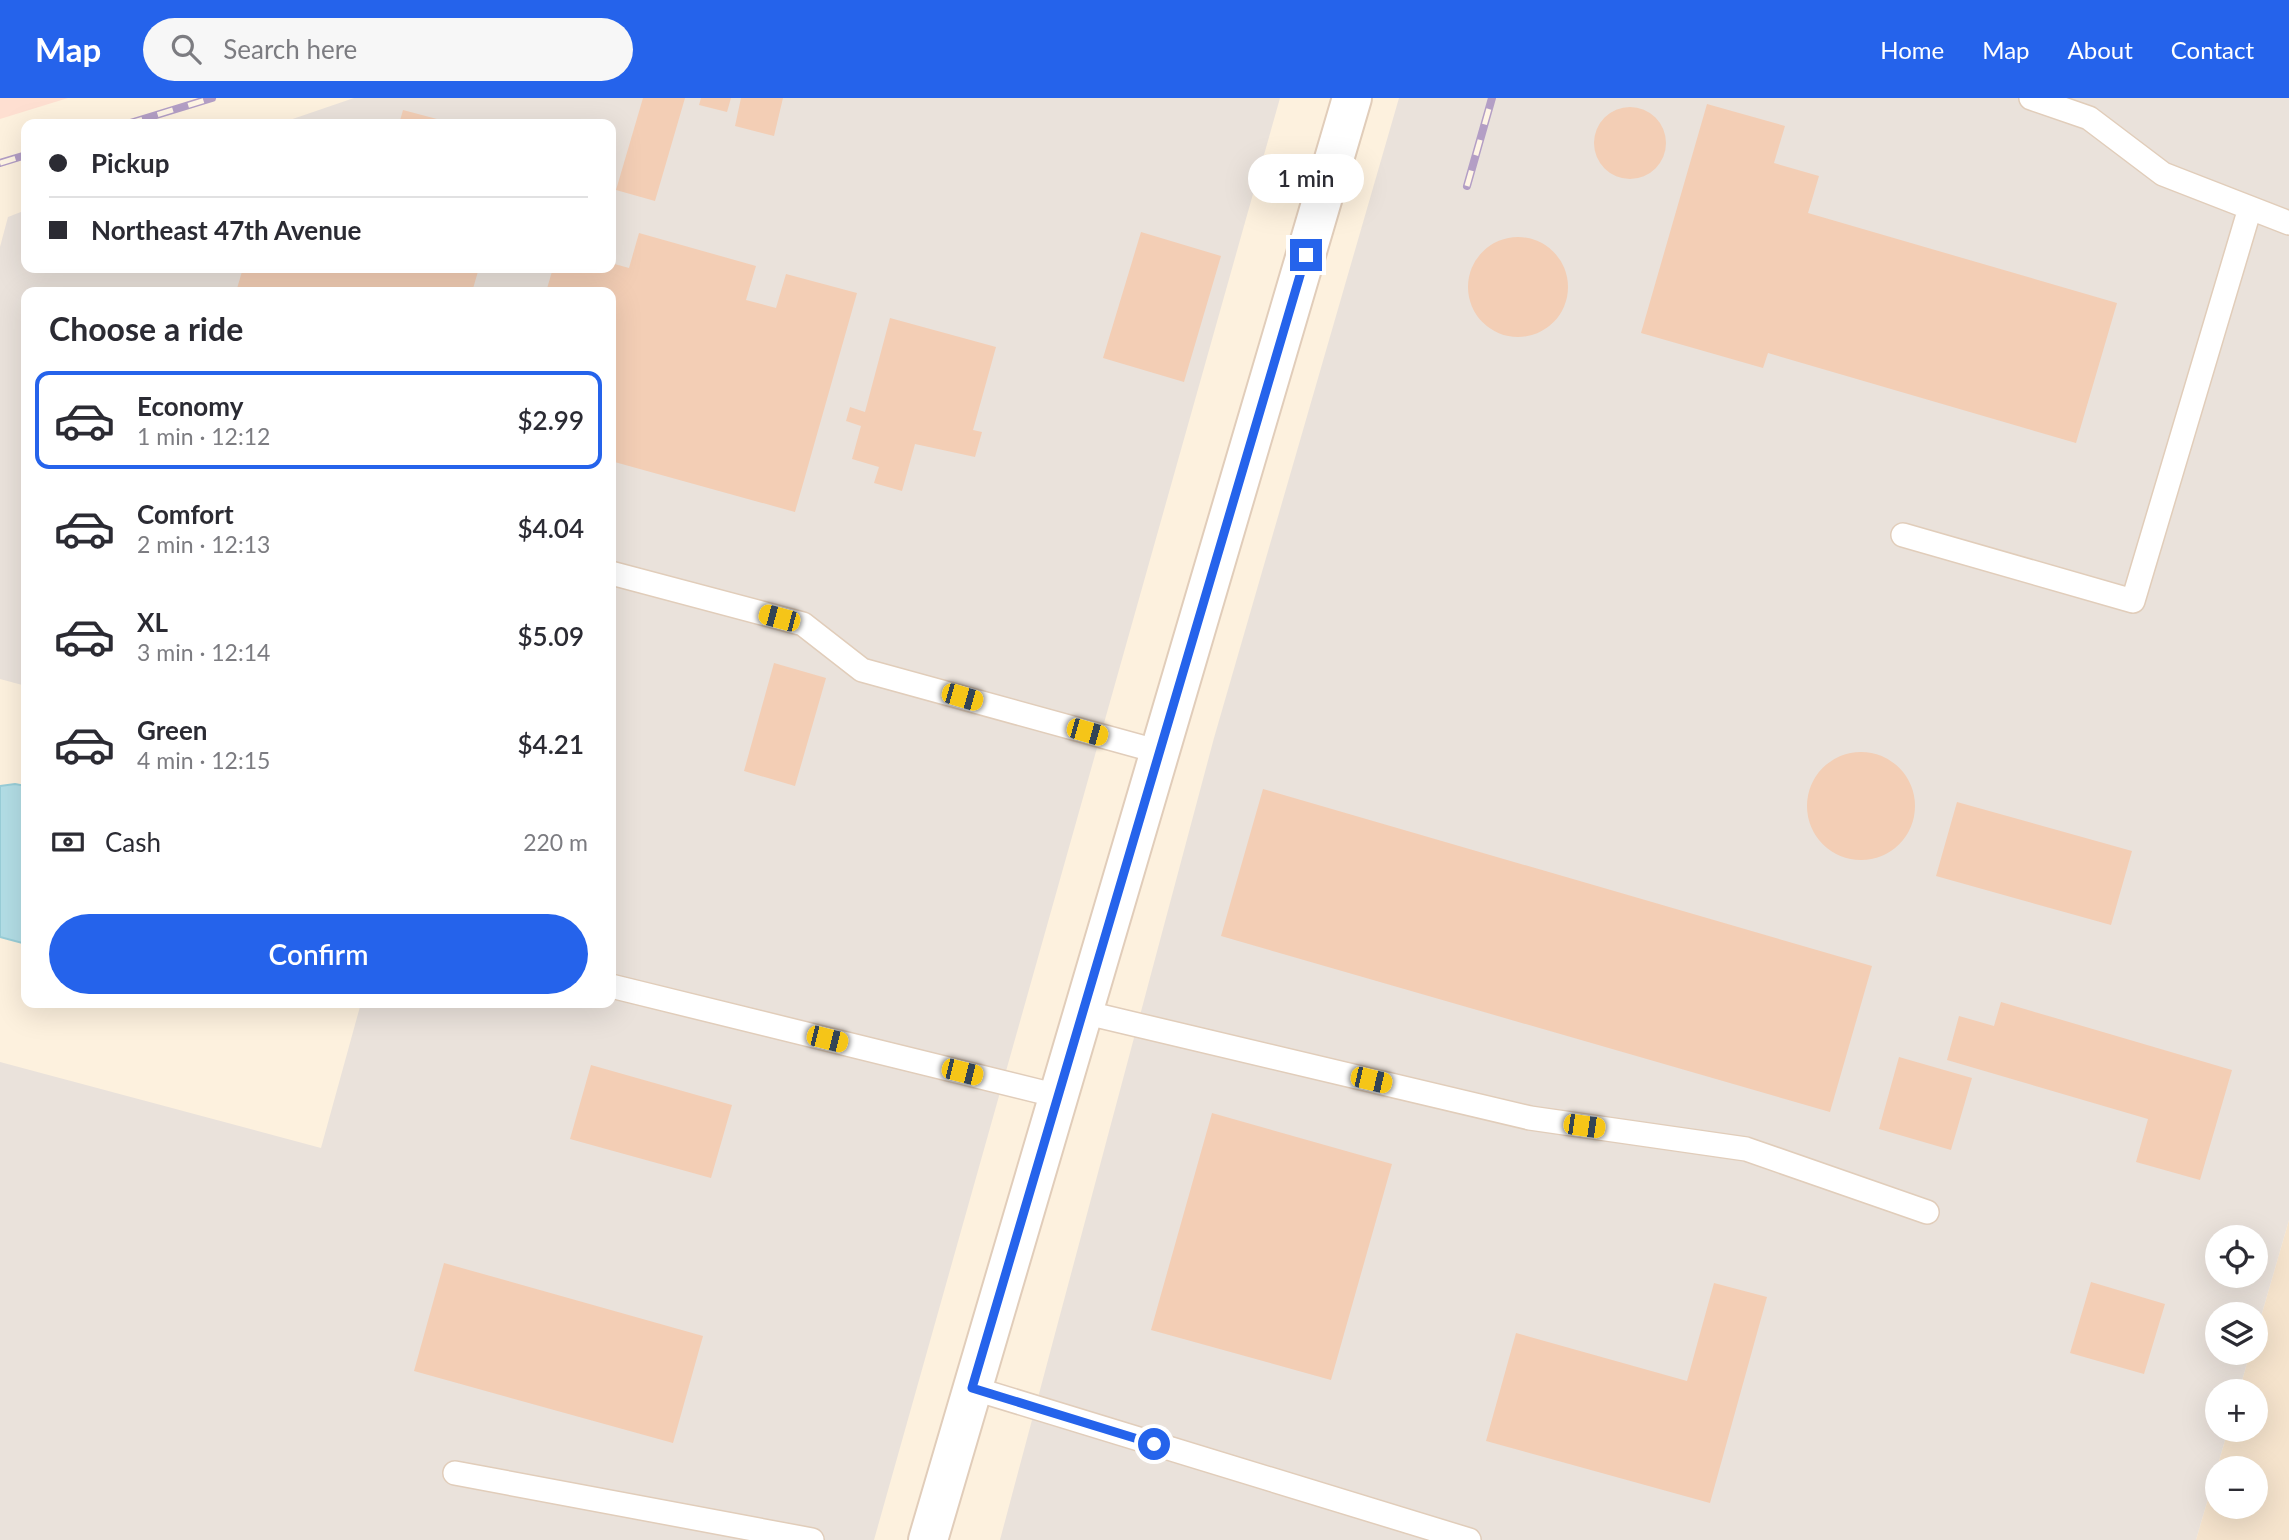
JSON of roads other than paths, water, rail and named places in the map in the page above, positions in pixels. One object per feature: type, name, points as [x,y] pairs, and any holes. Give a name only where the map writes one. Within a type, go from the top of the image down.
[{"type":"street","points":[[928,1540],[1352,98]]},
{"type":"lane","points":[[2031,98],[2089,118],[2163,174],[2289,223]]},
{"type":"lane","points":[[1903,536],[2133,601],[2250,208]]},
{"type":"lane","points":[[616,574],[803,624],[862,670],[1160,752]]},
{"type":"lane","points":[[616,987],[1058,1096]]},
{"type":"lane","points":[[1083,1012],[1531,1118],[1746,1149],[1927,1212]]},
{"type":"lane","points":[[972,1388],[1469,1540]]},
{"type":"lane","points":[[455,1473],[812,1540]]},
{"type":"water","points":[[21,785],[21,943],[0,937],[0,786]]},
{"type":"railway","points":[[143,119],[212,98]]},
{"type":"railway","points":[[1467,186],[1492,98]]},
{"type":"railway","points":[[0,163],[21,157]]}]
